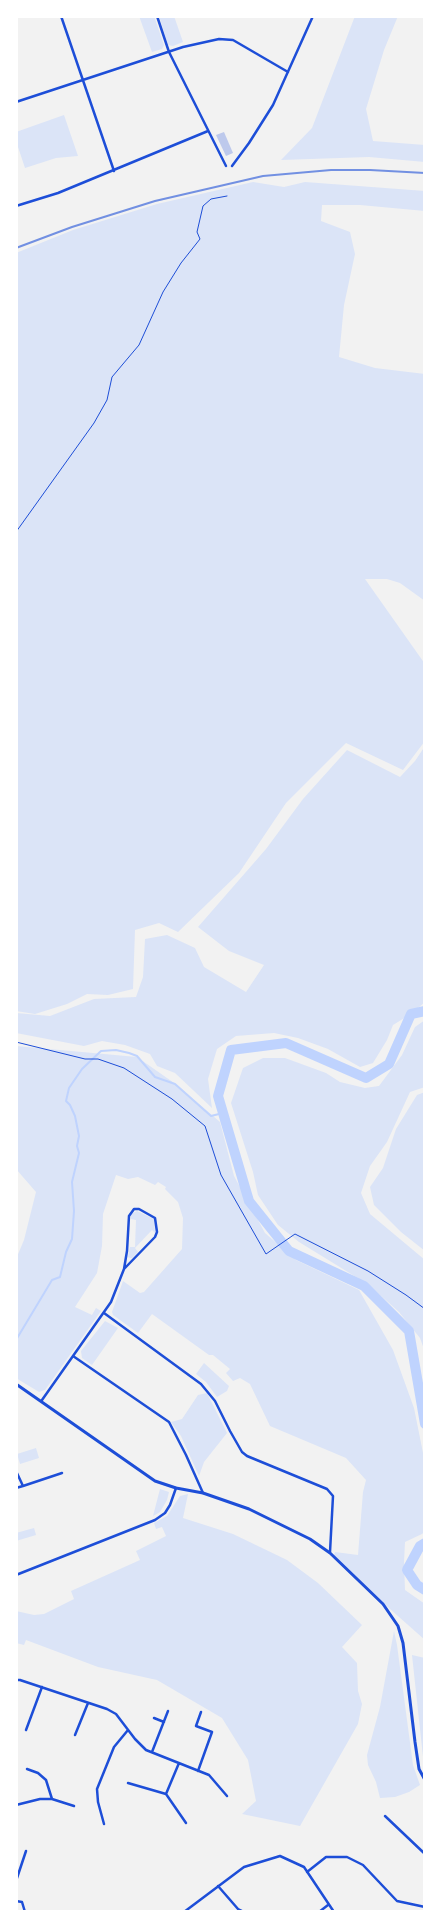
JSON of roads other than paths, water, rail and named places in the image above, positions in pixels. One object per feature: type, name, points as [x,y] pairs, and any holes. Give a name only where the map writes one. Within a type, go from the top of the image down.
[{"type":"street","points":[[61,16],[114,171]]},
{"type":"street","points":[[157,16],[169,52],[226,166]]},
{"type":"street","points":[[232,166],[274,105],[314,16]]},
{"type":"street","points":[[16,102],[200,42],[226,38],[233,40],[288,72]]},
{"type":"street","points":[[16,206],[58,193],[208,131]]},
{"type":"street","points":[[42,1400],[104,1313],[124,1268],[128,1251],[129,1216],[134,1209],[139,1209],[155,1218],[157,1232],[155,1237],[124,1268]]},
{"type":"street","points":[[104,1313],[201,1384],[215,1401],[242,1452],[247,1456],[327,1489],[333,1496],[330,1553]]},
{"type":"street","points":[[73,1356],[168,1422],[186,1454],[203,1493]]},
{"type":"street","points":[[16,1384],[42,1400],[155,1481],[176,1488],[203,1493],[249,1508],[280,1523],[330,1553],[388,1610],[398,1626],[403,1643],[416,1751],[420,1770],[425,1780]]},
{"type":"street","points":[[16,1471],[22,1486]]},
{"type":"street","points":[[16,1488],[62,1473]]},
{"type":"street","points":[[16,1574],[48,1564],[155,1520],[165,1513],[176,1488]]},
{"type":"street","points":[[16,1680],[42,1687],[116,1714],[146,1750],[209,1775],[227,1796]]},
{"type":"street","points":[[26,1730],[42,1687]]},
{"type":"street","points":[[76,1735],[88,1703]]},
{"type":"street","points":[[152,1752],[168,1711]]},
{"type":"street","points":[[198,1771],[212,1732],[196,1726],[201,1712]]},
{"type":"street","points":[[154,1718],[164,1722]]},
{"type":"street","points":[[104,1824],[98,1802],[97,1789],[114,1747],[128,1730]]},
{"type":"street","points":[[166,1794],[179,1763]]},
{"type":"street","points":[[27,1769],[38,1773],[46,1780],[52,1799]]},
{"type":"street","points":[[128,1783],[166,1794],[186,1823]]},
{"type":"street","points":[[16,1805],[40,1799],[52,1799],[74,1806]]},
{"type":"street","points":[[385,1816],[425,1854]]},
{"type":"street","points":[[16,1881],[26,1851]]},
{"type":"street","points":[[184,1912],[244,1867],[280,1856],[304,1867],[334,1912]]},
{"type":"street","points":[[307,1872],[326,1857],[347,1857],[363,1865],[397,1901],[425,1907]]},
{"type":"street","points":[[218,1886],[238,1909],[244,1912]]},
{"type":"street","points":[[16,1901],[22,1902],[25,1912]]},
{"type":"street","points":[[319,1912],[328,1905]]},
{"type":"waterway","points":[[425,1011],[411,1014],[389,1064],[366,1078],[286,1043],[231,1050],[218,1096],[249,1201],[289,1251],[364,1286],[409,1331],[425,1424]]},
{"type":"waterway","points":[[16,1340],[52,1280],[60,1277],[66,1252],[72,1239],[74,1211],[72,1182],[79,1153],[77,1146],[79,1136],[75,1116],[66,1101],[69,1088],[82,1069],[101,1051],[116,1050],[129,1053],[137,1056],[155,1077],[175,1084],[211,1116],[223,1113]]},
{"type":"waterway","points":[[425,1543],[420,1546],[407,1570],[417,1585],[425,1590]]},
{"type":"railway","points":[[16,248],[72,227],[155,201],[263,176],[331,170],[425,173]]}]
